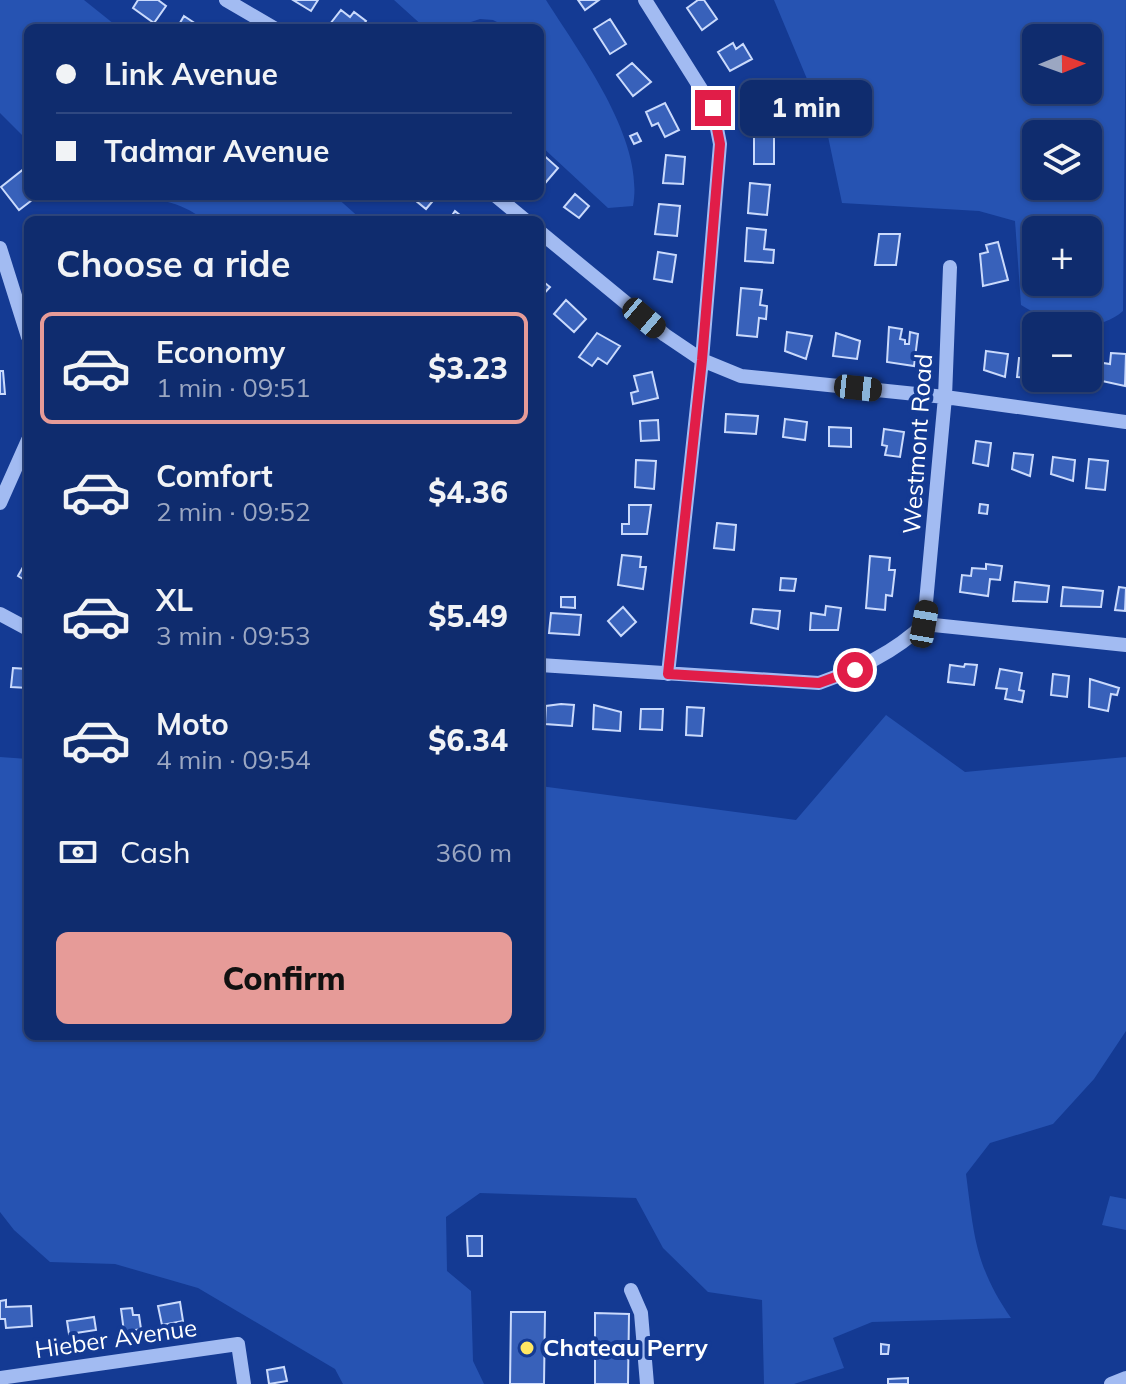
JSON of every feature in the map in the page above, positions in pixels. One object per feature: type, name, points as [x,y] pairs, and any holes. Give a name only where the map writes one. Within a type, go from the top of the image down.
[{"type":"street","points":[[226,0],[267,24]]},
{"type":"street","points":[[645,0],[713,108],[720,144],[702,360],[668,674]]},
{"type":"street","points":[[501,200],[520,216]]},
{"type":"street","points":[[544,235],[665,335],[702,360],[741,376],[945,397],[1126,422]]},
{"type":"street","points":[[0,248],[24,307]]},
{"type":"street","name":"Westmont Road","points":[[924,624],[945,397],[950,267]]},
{"type":"street","points":[[0,503],[24,449]]},
{"type":"street","points":[[0,614],[24,627]]},
{"type":"street","points":[[544,665],[819,683],[855,670],[893,649],[924,624],[1126,645]]},
{"type":"street","points":[[631,1290],[641,1313],[647,1384]]},
{"type":"street","name":"Hieber Avenue","points":[[0,1378],[238,1344],[244,1384]]},
{"type":"street","points":[[1111,1384],[1126,1378]]},
{"type":"shaded area","points":[[0,0],[84,0],[114,24],[24,24],[24,137],[0,113]]},
{"type":"shaded area","points":[[394,0],[546,0],[592,71],[620,126],[634,180],[633,206],[608,208],[544,149],[544,24],[501,24],[480,19],[465,24],[421,24]]},
{"type":"shaded area","points":[[774,0],[1126,0],[1123,311],[1112,319],[1102,322],[1102,312],[1035,312],[1021,305],[1015,221],[979,211],[842,203],[825,122]]},
{"type":"shaded area","points":[[158,200],[340,200],[358,216],[198,216],[176,204]]},
{"type":"shaded area","points":[[886,715],[965,772],[1126,757],[1126,1031],[1094,1079],[1053,1124],[990,1143],[966,1174],[974,1233],[983,1266],[1011,1318],[872,1322],[833,1338],[844,1368],[794,1384],[764,1384],[762,1300],[708,1292],[663,1248],[636,1198],[480,1193],[446,1217],[447,1271],[471,1291],[473,1361],[484,1384],[343,1384],[335,1369],[198,1288],[115,1264],[50,1262],[14,1230],[0,1212],[0,757],[24,759],[24,1040],[544,1040],[544,787],[796,820]]},
{"type":"shaded area","points":[[1110,1196],[1126,1199],[1126,1230],[1102,1225]]},
{"type":"building","points":[[138,0],[158,0],[166,6],[154,23],[133,8]]},
{"type":"building","points":[[293,0],[318,0],[311,11]]},
{"type":"building","points":[[578,0],[599,0],[585,10]]},
{"type":"building","points":[[698,0],[704,0],[717,19],[702,30],[687,8]]},
{"type":"building","points":[[341,10],[350,17],[354,12],[366,21],[364,24],[330,24]]},
{"type":"building","points":[[184,16],[196,24],[179,24]]},
{"type":"building","points":[[610,19],[626,44],[610,54],[594,29]]},
{"type":"building","points":[[733,43],[736,49],[743,44],[752,59],[730,71],[718,52]]},
{"type":"building","points":[[632,63],[651,82],[633,96],[617,75]]},
{"type":"building","points":[[765,83],[770,99],[777,97],[780,107],[754,115],[748,88]]},
{"type":"building","points":[[665,103],[679,130],[665,137],[658,123],[652,126],[646,112]]},
{"type":"building","points":[[637,133],[641,141],[634,144],[630,136]]},
{"type":"building","points":[[754,137],[774,137],[774,164],[754,164]]},
{"type":"building","points":[[666,155],[685,157],[683,184],[663,183]]},
{"type":"building","points":[[544,156],[558,168],[544,184]]},
{"type":"building","points":[[24,169],[24,200],[32,200],[19,210],[1,187]]},
{"type":"building","points":[[750,183],[770,185],[767,215],[748,213]]},
{"type":"building","points":[[575,194],[589,206],[579,218],[564,207]]},
{"type":"building","points":[[415,200],[434,200],[426,209]]},
{"type":"building","points":[[659,204],[680,206],[677,236],[655,234]]},
{"type":"building","points":[[747,228],[766,230],[764,249],[774,250],[773,263],[745,261]]},
{"type":"building","points":[[879,234],[900,234],[896,265],[875,265]]},
{"type":"building","points":[[998,242],[1008,280],[983,286],[980,254],[988,252],[986,245]]},
{"type":"building","points":[[658,252],[676,255],[672,282],[654,279]]},
{"type":"building","points":[[741,288],[762,290],[760,305],[767,306],[766,319],[759,318],[757,337],[737,335]]},
{"type":"building","points":[[566,300],[586,319],[574,332],[554,314]]},
{"type":"building","points":[[889,327],[902,329],[900,339],[905,340],[905,344],[909,344],[910,332],[918,334],[914,366],[887,362]]},
{"type":"building","points":[[787,332],[812,336],[806,359],[785,351]]},
{"type":"building","points":[[597,333],[620,346],[607,364],[598,358],[592,366],[579,357]]},
{"type":"building","points":[[836,333],[860,341],[857,359],[833,356]]},
{"type":"building","points":[[986,351],[1008,354],[1005,377],[984,370]]},
{"type":"building","points":[[1111,353],[1126,354],[1125,386],[1102,381],[1103,363],[1110,364]]},
{"type":"building","points":[[1019,358],[1022,358],[1022,377],[1017,377]]},
{"type":"building","points":[[0,371],[3,371],[5,394],[0,394]]},
{"type":"building","points":[[652,372],[658,398],[633,404],[631,393],[638,391],[634,376]]},
{"type":"building","points":[[726,414],[758,416],[756,434],[725,432]]},
{"type":"building","points":[[785,419],[807,422],[805,440],[783,437]]},
{"type":"building","points":[[658,420],[659,440],[641,441],[640,421]]},
{"type":"building","points":[[829,427],[851,428],[851,447],[829,446]]},
{"type":"building","points":[[884,429],[904,432],[900,457],[885,455],[887,446],[882,445]]},
{"type":"building","points":[[976,441],[991,443],[988,466],[973,463]]},
{"type":"building","points":[[1014,453],[1033,455],[1030,476],[1012,469]]},
{"type":"building","points":[[1053,457],[1075,460],[1073,481],[1051,474]]},
{"type":"building","points":[[1089,459],[1108,461],[1105,490],[1086,488]]},
{"type":"building","points":[[636,460],[656,461],[654,489],[635,487]]},
{"type":"building","points":[[980,504],[988,505],[987,514],[979,513]]},
{"type":"building","points":[[629,505],[651,505],[647,534],[622,534],[622,524],[629,524]]},
{"type":"building","points":[[717,523],[736,525],[734,550],[714,548]]},
{"type":"building","points":[[622,555],[641,557],[640,567],[646,567],[643,589],[618,585]]},
{"type":"building","points":[[870,556],[890,558],[889,570],[895,570],[892,596],[886,595],[885,610],[866,608]]},
{"type":"building","points":[[986,564],[1002,566],[1000,580],[990,579],[988,596],[960,592],[962,575],[971,576],[972,568],[986,569]]},
{"type":"building","points":[[24,565],[24,580],[18,576]]},
{"type":"building","points":[[781,578],[796,579],[794,591],[780,590]]},
{"type":"building","points":[[1015,582],[1049,586],[1047,602],[1013,601]]},
{"type":"building","points":[[1063,587],[1103,591],[1101,607],[1061,606]]},
{"type":"building","points":[[1119,587],[1126,588],[1125,611],[1115,610]]},
{"type":"building","points":[[561,597],[575,597],[575,608],[561,607]]},
{"type":"building","points":[[826,606],[841,608],[838,630],[810,630],[811,613],[825,615]]},
{"type":"building","points":[[623,607],[636,622],[621,636],[608,621]]},
{"type":"building","points":[[753,609],[780,611],[778,629],[751,623]]},
{"type":"building","points":[[551,613],[581,615],[579,635],[549,633]]},
{"type":"building","points":[[965,664],[977,665],[974,685],[948,682],[950,665],[964,667]]},
{"type":"building","points":[[13,668],[24,669],[24,688],[11,687]]},
{"type":"building","points":[[1000,669],[1022,673],[1019,690],[1024,691],[1022,702],[1005,699],[1007,689],[996,688]]},
{"type":"building","points":[[1053,674],[1069,676],[1067,697],[1051,695]]},
{"type":"building","points":[[1090,679],[1119,688],[1117,695],[1111,694],[1108,711],[1089,707]]},
{"type":"building","points":[[574,705],[572,726],[545,724],[546,706]]},
{"type":"building","points":[[594,705],[621,712],[620,731],[593,729]]},
{"type":"building","points":[[687,707],[704,708],[702,736],[686,735]]},
{"type":"building","points":[[641,709],[663,709],[662,730],[640,729]]},
{"type":"building","points":[[467,1236],[482,1236],[482,1256],[468,1256]]},
{"type":"building","points":[[6,1300],[6,1307],[31,1306],[32,1326],[6,1328],[5,1319],[0,1319],[0,1301]]},
{"type":"building","points":[[180,1302],[183,1321],[162,1325],[158,1306]]},
{"type":"building","points":[[132,1308],[133,1315],[139,1315],[141,1329],[124,1332],[121,1309]]},
{"type":"building","name":"Chateau Perry","points":[[511,1312],[545,1312],[544,1384],[510,1384]]},
{"type":"building","name":"Chateau Perry","points":[[595,1313],[629,1314],[628,1384],[595,1384]]},
{"type":"building","points":[[94,1317],[96,1330],[69,1334],[67,1321]]},
{"type":"building","points":[[881,1344],[889,1345],[888,1354],[881,1354]]},
{"type":"building","points":[[284,1367],[287,1381],[269,1384],[267,1370]]},
{"type":"building","points":[[908,1378],[908,1384],[888,1384],[888,1379]]},
{"type":"place","name":"Chateau Perry","points":[[527,1348]]},
{"type":"route","points":[[713,108],[720,144],[702,360],[668,674],[819,683],[855,670]]}]
